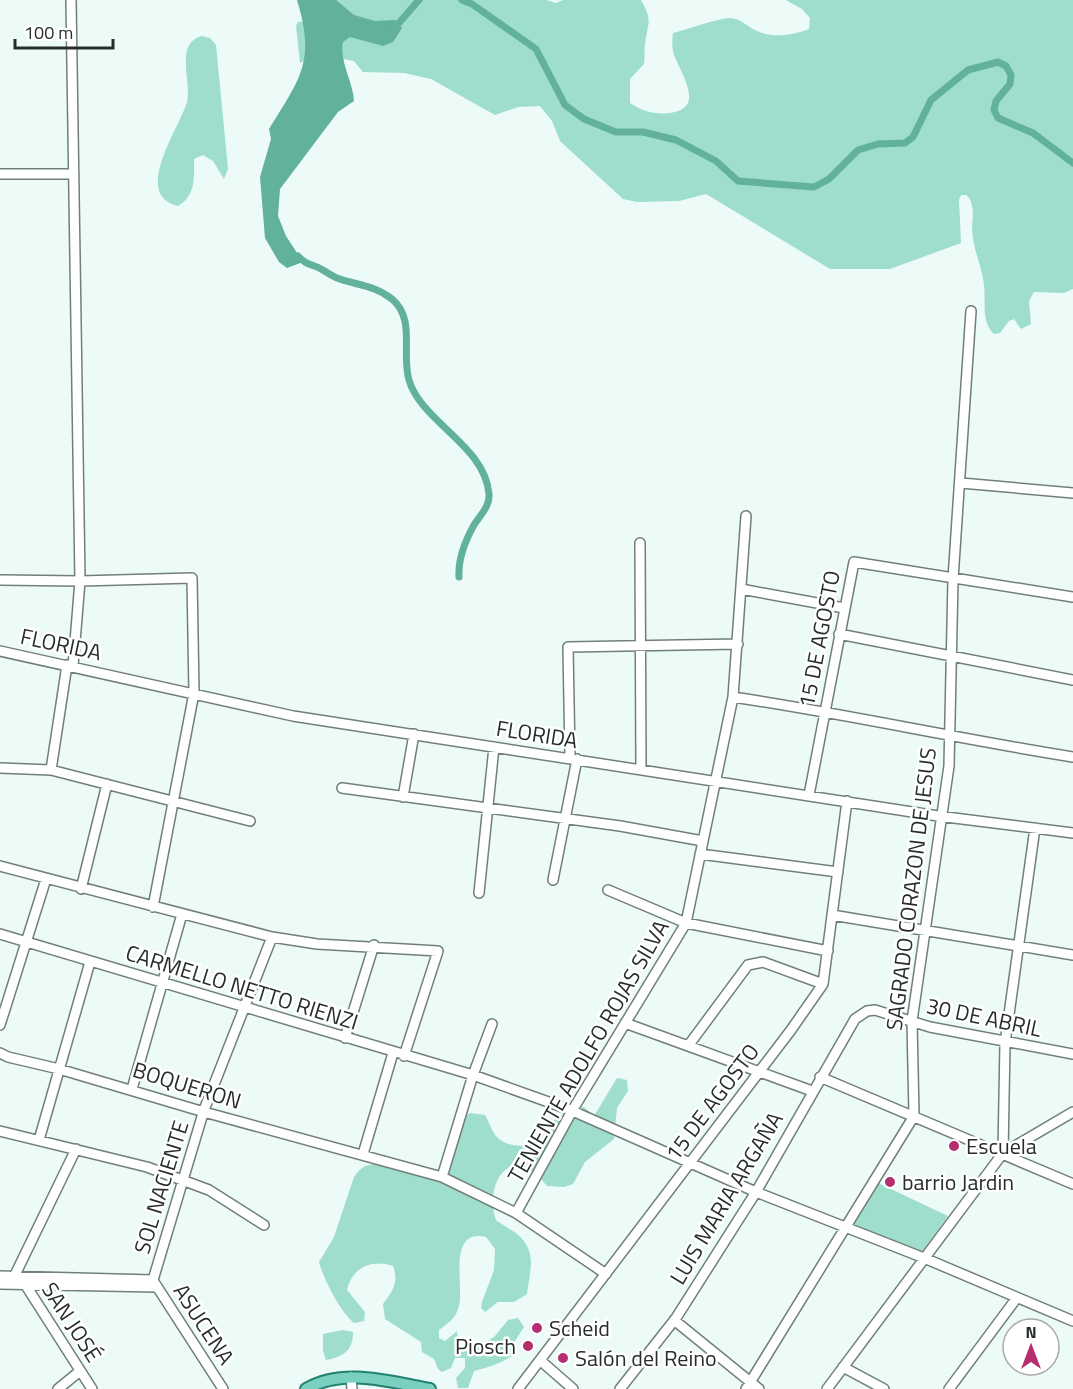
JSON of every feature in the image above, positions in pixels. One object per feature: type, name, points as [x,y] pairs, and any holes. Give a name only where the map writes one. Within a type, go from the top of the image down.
[{"type":"main road","points":[[306,1389],[327,1380],[351,1377],[430,1389]]},
{"type":"street","points":[[51,770],[70,666],[80,581],[71,0]]},
{"type":"street","points":[[0,174],[74,174]]},
{"type":"street","name":"SAGRADO CORAZON DE JESUS","points":[[914,1116],[912,1021],[943,816],[949,737],[953,579],[971,311]]},
{"type":"street","points":[[960,483],[1073,493]]},
{"type":"street","name":"TENIENTE ADOLFO ROJAS SILVA","points":[[516,1213],[572,1111],[686,923],[733,697],[746,516]]},
{"type":"street","points":[[640,543],[641,769]]},
{"type":"street","name":"15 DE AGOSTO","points":[[809,795],[854,562],[953,579]]},
{"type":"street","points":[[0,580],[80,581],[192,578],[194,693],[176,801],[153,907]]},
{"type":"street","points":[[953,579],[1073,597]]},
{"type":"street","points":[[741,589],[844,608]]},
{"type":"street","points":[[839,634],[1073,680]]},
{"type":"street","points":[[553,880],[565,819],[573,759],[568,647],[642,648],[738,644]]},
{"type":"street","name":"FLORIDA","points":[[0,651],[293,716],[943,816],[1073,833]]},
{"type":"street","points":[[733,697],[825,711],[949,737],[1073,757]]},
{"type":"street","points":[[403,797],[414,734]]},
{"type":"street","points":[[479,893],[495,747]]},
{"type":"street","points":[[0,768],[51,770],[250,821]]},
{"type":"street","points":[[81,889],[107,784]]},
{"type":"street","points":[[342,788],[703,841]]},
{"type":"street","name":"15 DE AGOSTO","points":[[518,1389],[759,1072],[823,984],[847,801]]},
{"type":"street","points":[[1003,1154],[1005,1043],[1035,828]]},
{"type":"street","points":[[700,854],[838,872]]},
{"type":"street","points":[[0,866],[272,937],[317,944],[374,945],[438,951],[404,1056]]},
{"type":"street","points":[[0,1025],[46,879]]},
{"type":"street","points":[[608,890],[686,923],[828,951]]},
{"type":"street","points":[[132,1089],[183,914]]},
{"type":"street","points":[[832,915],[1073,955]]},
{"type":"street","name":"CARMELLO NETTO RIENZI","points":[[0,934],[473,1075],[572,1111],[756,1192],[924,1258],[1016,1299],[1073,1321]]},
{"type":"street","name":"SOL NACIENTE","points":[[155,1284],[204,1112],[272,937]]},
{"type":"street","points":[[345,1038],[374,945]]},
{"type":"street","points":[[39,1140],[90,962]]},
{"type":"street","points":[[688,1046],[748,964],[763,962],[823,984]]},
{"type":"street","name":"30 DE ABRIL","points":[[855,1019],[867,1011],[875,1010],[1005,1043],[1073,1054]]},
{"type":"street","name":"LUIS MARIA ARGAÑA","points":[[620,1389],[674,1320],[756,1192],[855,1019]]},
{"type":"street","points":[[625,1023],[813,1091]]},
{"type":"street","points":[[440,1176],[442,1177],[473,1075],[492,1024]]},
{"type":"street","name":"BOQUERON","points":[[0,1053],[8,1058],[59,1069],[204,1112],[440,1176],[516,1213],[606,1274]]},
{"type":"street","points":[[363,1154],[393,1053]]},
{"type":"street","points":[[820,1077],[1073,1184]]},
{"type":"street","points":[[827,1389],[1003,1154],[1073,1112]]},
{"type":"street","points":[[674,1320],[752,1387],[914,1116]]},
{"type":"street","points":[[0,1141],[3,1131],[147,1167],[209,1190],[264,1225]]},
{"type":"street","points":[[20,1279],[75,1149]]},
{"type":"street","points":[[0,1276],[20,1279],[155,1284]]},
{"type":"street","points":[[0,1284],[20,1279]]},
{"type":"street","name":"SAN JOSÉ","points":[[20,1279],[92,1389]]},
{"type":"street","name":"ASUCENA","points":[[155,1284],[223,1389]]},
{"type":"street","points":[[949,1389],[1016,1299]]},
{"type":"street","points":[[541,1361],[573,1389]]},
{"type":"street","points":[[843,1367],[884,1389]]},
{"type":"street","points":[[58,1389],[80,1371]]},
{"type":"street","points":[[351,1377],[352,1389]]},
{"type":"shaded area","points":[[297,0],[336,0],[354,15],[375,21],[395,20],[402,28],[393,42],[383,46],[350,37],[343,42],[344,64],[354,101],[338,112],[280,189],[278,216],[286,236],[303,262],[287,268],[279,262],[265,238],[260,177],[271,139],[269,129],[296,82],[305,55],[303,21]]},
{"type":"shaded area","points":[[326,0],[546,0],[556,3],[563,0],[641,0],[648,17],[644,64],[630,79],[630,103],[649,112],[670,113],[681,110],[687,104],[689,96],[688,87],[673,51],[673,33],[726,18],[741,21],[761,33],[775,35],[809,29],[810,18],[802,9],[786,0],[1073,0],[1073,289],[1064,293],[1034,292],[1029,301],[1031,324],[1021,329],[1014,319],[1009,321],[1000,333],[994,334],[987,324],[983,278],[972,230],[972,207],[966,195],[961,195],[959,200],[961,243],[890,269],[830,269],[706,194],[679,201],[637,202],[623,199],[560,141],[552,121],[540,106],[518,107],[495,115],[431,79],[404,73],[363,72],[354,61],[318,54],[300,63],[296,26],[298,22],[310,21]]},
{"type":"shaded area","points":[[202,36],[210,38],[216,45],[228,169],[224,179],[213,161],[203,155],[194,159],[193,186],[188,197],[178,206],[165,199],[159,189],[158,175],[162,159],[187,102],[186,54],[194,40]]},
{"type":"shaded area","points":[[617,1078],[627,1080],[628,1091],[617,1108],[614,1139],[585,1162],[573,1184],[564,1187],[547,1186],[536,1173],[517,1164],[509,1167],[498,1179],[493,1195],[496,1220],[523,1240],[530,1254],[531,1268],[527,1294],[514,1302],[498,1302],[485,1312],[481,1308],[494,1270],[495,1249],[486,1237],[473,1237],[465,1242],[461,1251],[460,1300],[457,1313],[439,1330],[439,1338],[445,1341],[457,1331],[459,1345],[468,1352],[494,1337],[508,1320],[518,1318],[524,1327],[515,1341],[512,1356],[474,1371],[468,1388],[458,1388],[456,1378],[465,1368],[465,1358],[455,1358],[451,1368],[442,1372],[438,1369],[434,1359],[422,1352],[421,1342],[385,1319],[383,1304],[392,1290],[395,1277],[393,1266],[385,1264],[371,1264],[358,1270],[353,1276],[347,1290],[365,1312],[364,1321],[354,1323],[349,1318],[333,1295],[319,1262],[334,1237],[354,1177],[363,1168],[372,1164],[414,1175],[436,1174],[447,1162],[459,1126],[463,1118],[470,1113],[485,1115],[494,1134],[505,1143],[523,1146],[535,1142],[548,1125],[572,1111],[584,1107],[594,1116]]},
{"type":"shaded area","points":[[878,1183],[948,1216],[922,1252],[852,1224]]},
{"type":"shaded area","points":[[343,1330],[353,1332],[349,1348],[342,1355],[326,1360],[323,1351],[323,1334]]},
{"type":"waterway","points":[[392,27],[398,24],[419,0]]},
{"type":"waterway","points":[[462,0],[472,4],[536,49],[565,105],[584,119],[616,132],[643,132],[676,140],[716,161],[738,181],[814,187],[829,179],[858,150],[878,144],[905,143],[913,137],[931,100],[968,70],[998,62],[1006,66],[1011,75],[1010,84],[996,101],[994,110],[998,118],[1033,133],[1073,163]]},
{"type":"waterway","points":[[298,256],[337,278],[385,294],[399,307],[406,327],[407,370],[416,395],[426,409],[465,447],[485,477],[489,494],[488,503],[465,544],[459,577]]},
{"type":"place","name":"Escuela","points":[[954,1146]]},
{"type":"place","name":"barrio Jardin","points":[[890,1182]]},
{"type":"place","name":"Scheid","points":[[537,1328]]},
{"type":"place","name":"Piosch","points":[[528,1346]]},
{"type":"place","name":"Salón del Reino","points":[[563,1358]]}]
